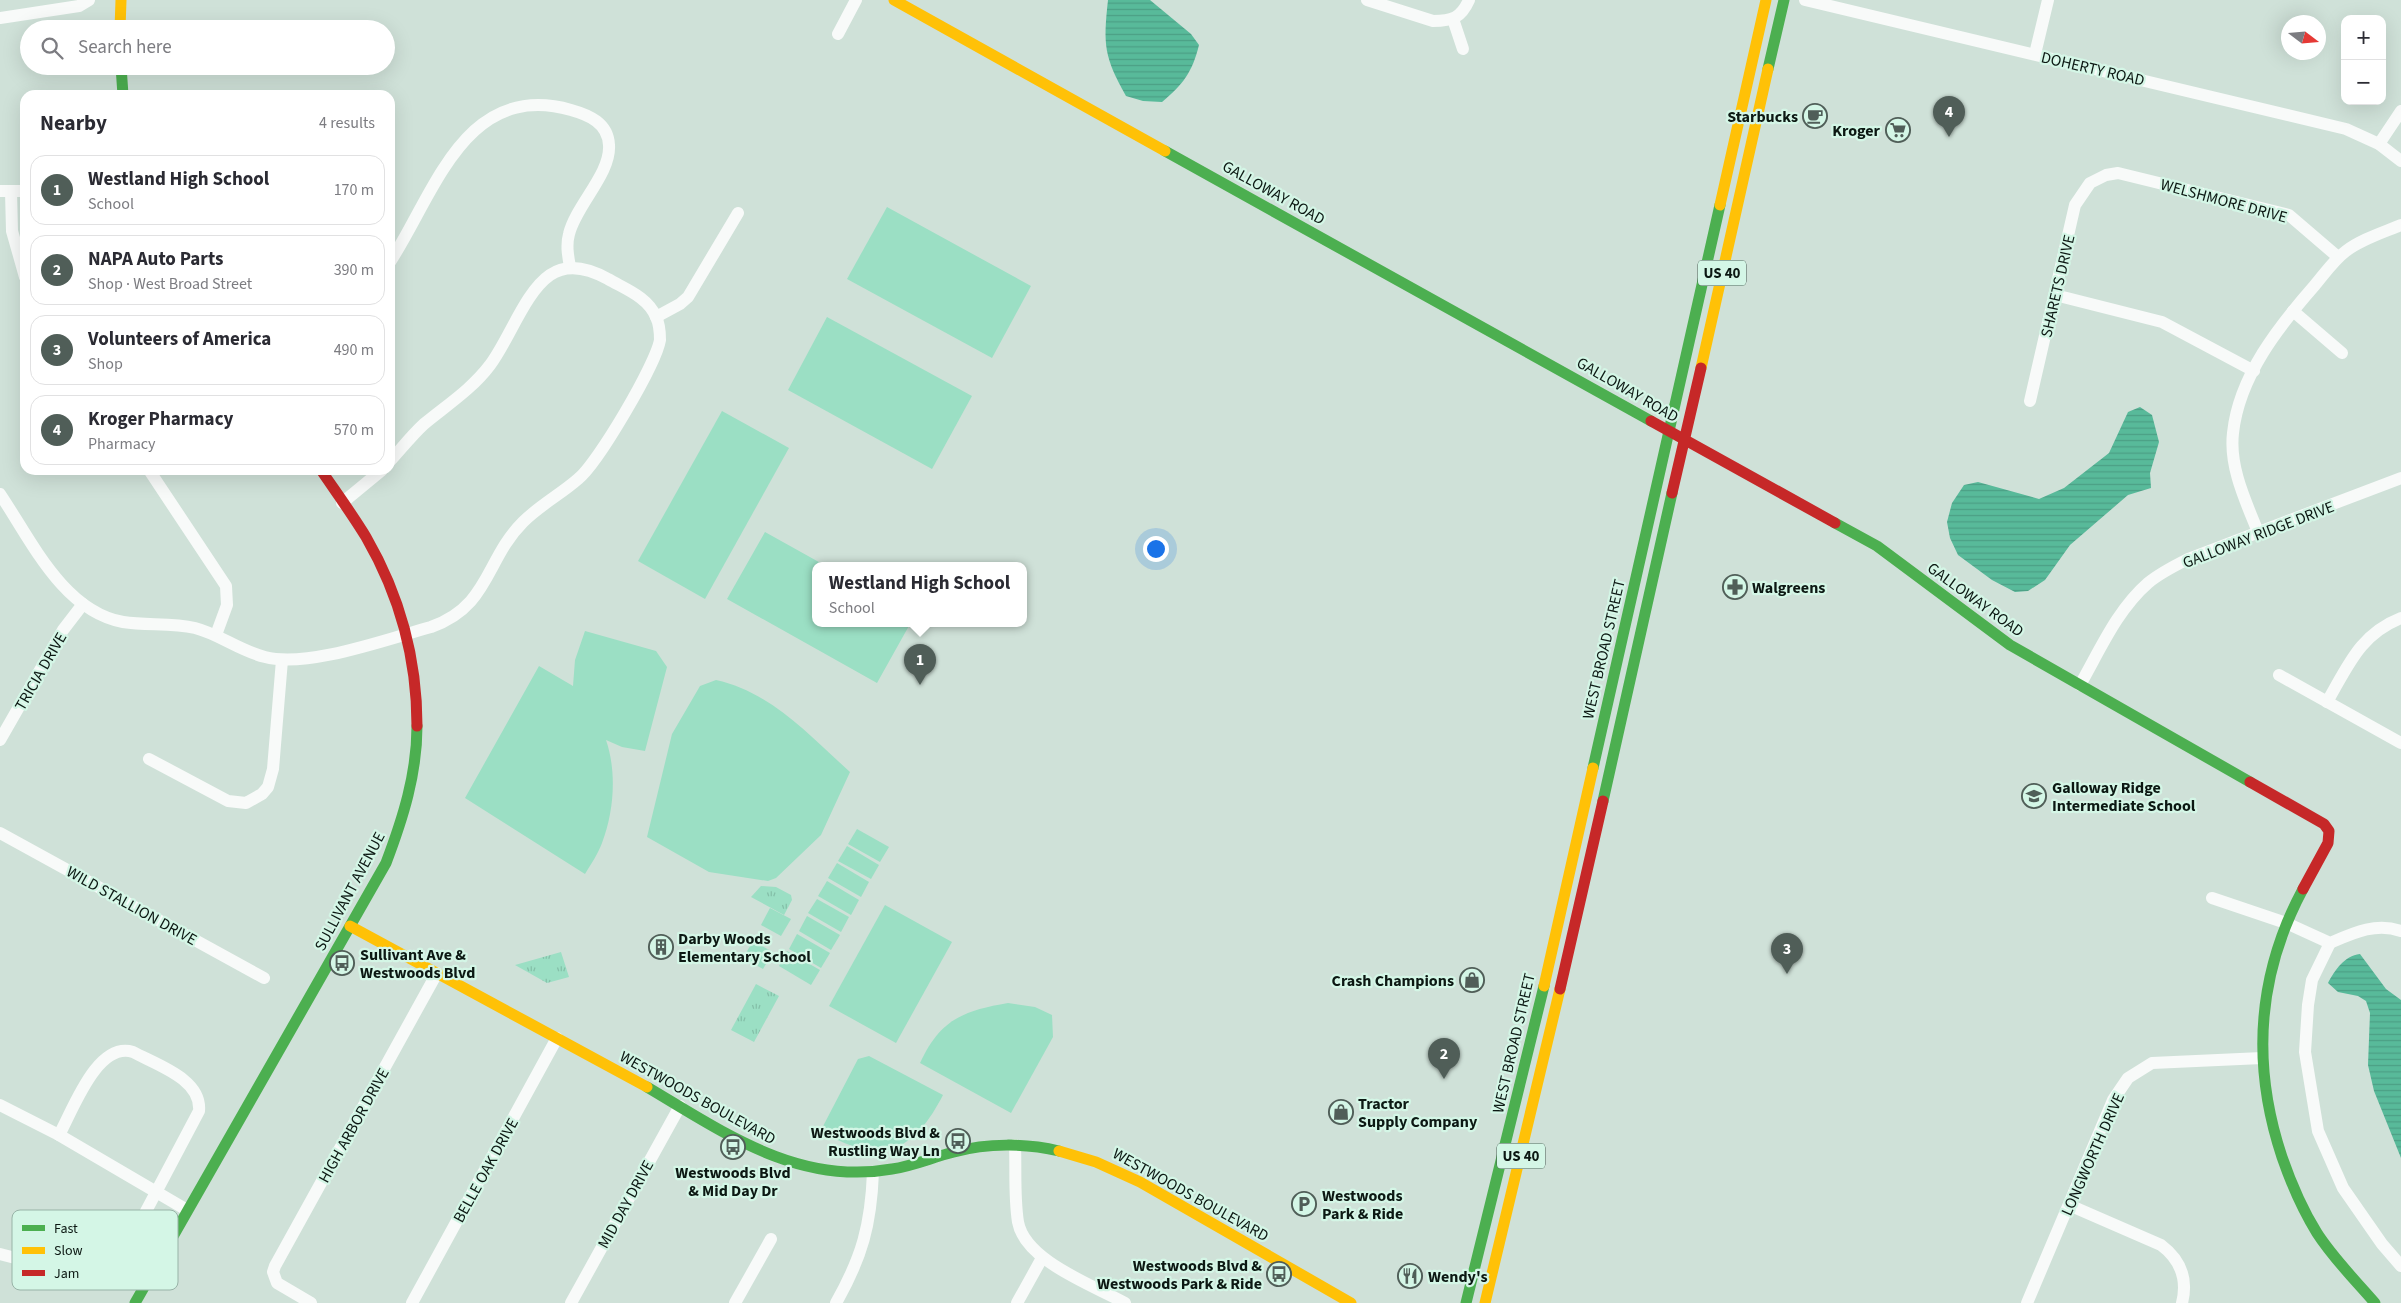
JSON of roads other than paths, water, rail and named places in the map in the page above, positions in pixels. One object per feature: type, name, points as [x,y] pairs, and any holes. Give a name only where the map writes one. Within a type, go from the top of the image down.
[{"type":"street","points":[[0,18],[79,6],[89,0]]},
{"type":"street","points":[[120,20],[121,0]]},
{"type":"street","points":[[838,34],[856,0]]},
{"type":"street","name":"GALLOWAY ROAD","points":[[894,0],[1877,546],[2010,645],[2312,816],[2324,824],[2329,831],[2328,842],[2286,923]]},
{"type":"street","points":[[1367,0],[1433,21],[1453,19],[1464,12],[1469,0]]},
{"type":"street","name":"WEST BROAD STREET","points":[[1466,1303],[1527,1062],[1766,0]]},
{"type":"street","name":"WEST BROAD STREET","points":[[1485,1303],[1533,1108],[1784,0]]},
{"type":"street","name":"DOHERTY ROAD","points":[[1805,0],[2346,129],[2379,144],[2401,161]]},
{"type":"street","points":[[2035,54],[2048,0]]},
{"type":"street","points":[[1453,19],[1464,49]]},
{"type":"street","points":[[121,75],[122,90]]},
{"type":"street","points":[[395,253],[452,155],[466,136],[482,122],[502,111],[522,106],[543,104],[565,108],[597,120],[607,134],[610,144],[606,164],[575,218],[569,233],[567,248],[570,267]]},
{"type":"street","points":[[2379,144],[2401,111]]},
{"type":"street","name":"WELSHMORE DRIVE","points":[[2097,178],[2118,173],[2283,213],[2294,218],[2338,257]]},
{"type":"street","name":"SHARETS DRIVE","points":[[2030,400],[2076,206],[2085,187],[2097,178]]},
{"type":"street","points":[[20,191],[6,192],[12,231],[20,259]]},
{"type":"street","points":[[656,316],[680,304],[688,297],[738,213]]},
{"type":"street","points":[[2258,532],[2239,483],[2233,434],[2238,410],[2254,371],[2276,332],[2338,257],[2359,242],[2401,225]]},
{"type":"street","points":[[1,497],[57,579],[83,604],[108,618],[122,622],[179,625],[216,635],[250,652],[282,660],[315,658],[408,633],[450,620],[466,608],[478,594],[522,523],[579,479],[591,466],[601,453],[650,364],[660,339],[656,316],[636,294],[596,272],[570,267],[550,274],[543,281],[491,364],[468,389],[422,426],[395,456]]},
{"type":"street","points":[[2055,294],[2162,322],[2254,371]]},
{"type":"street","points":[[2292,311],[2342,353]]},
{"type":"street","points":[[152,475],[199,542],[226,586],[227,605],[216,635]]},
{"type":"street","name":"SULLIVANT AVENUE","points":[[178,1226],[386,863],[396,839],[416,765],[419,730],[418,691],[408,633],[382,568],[366,538],[323,475]]},
{"type":"street","points":[[342,502],[376,475]]},
{"type":"street","name":"GALLOWAY RIDGE DRIVE","points":[[2080,685],[2119,617],[2149,582],[2188,559],[2401,478]]},
{"type":"street","name":"TRICIA DRIVE","points":[[0,740],[63,630],[83,604]]},
{"type":"street","points":[[2327,702],[2360,646],[2370,635],[2401,618]]},
{"type":"street","points":[[149,759],[228,802],[246,803],[262,794],[268,787],[272,769],[282,660]]},
{"type":"street","points":[[2279,675],[2401,743]]},
{"type":"street","name":"WILD STALLION DRIVE","points":[[0,833],[264,978]]},
{"type":"street","points":[[2212,898],[2286,923],[2330,943]]},
{"type":"street","points":[[2286,923],[2270,977],[2262,1058],[2269,1104],[2279,1147],[2294,1189],[2316,1232],[2375,1303]]},
{"type":"street","name":"WESTWOODS BOULEVARD","points":[[350,926],[558,1038],[746,1144],[783,1161],[819,1170],[847,1173],[873,1172],[907,1166],[962,1150],[1016,1145],[1070,1152],[1107,1165],[1351,1303]]},
{"type":"street","points":[[2401,931],[2382,927],[2368,928],[2330,943],[2312,980],[2308,1005],[2305,1052],[2318,1131],[2343,1188],[2382,1244],[2401,1266]]},
{"type":"street","name":"HIGH ARBOR DRIVE","points":[[310,1303],[281,1287],[274,1279],[275,1266],[437,973]]},
{"type":"street","name":"BELLE OAK DRIVE","points":[[412,1303],[558,1038]]},
{"type":"street","points":[[59,1136],[100,1062],[109,1055],[126,1050],[134,1052],[191,1086],[198,1096],[199,1111],[147,1210]]},
{"type":"street","name":"LONGWORTH DRIVE","points":[[2027,1303],[2114,1100],[2128,1078],[2152,1064],[2262,1058]]},
{"type":"street","points":[[0,1105],[59,1136],[187,1210]]},
{"type":"street","name":"MID DAY DRIVE","points":[[571,1303],[680,1106]]},
{"type":"street","points":[[1016,1145],[1018,1223],[1025,1239],[1042,1258],[1125,1303]]},
{"type":"street","points":[[836,1303],[861,1253],[868,1225],[873,1172]]},
{"type":"street","points":[[2069,1205],[2161,1245],[2178,1261],[2185,1283],[2182,1303]]},
{"type":"street","points":[[739,1302],[771,1239]]},
{"type":"street","points":[[1017,1303],[1042,1258]]},
{"type":"street","name":"SULLIVANT AVENUE","points":[[136,1303],[143,1290]]},
{"type":"place","name":"Starbucks","points":[[1815,116]]},
{"type":"place","name":"Kroger","points":[[1898,130]]},
{"type":"place","name":"Kroger Pharmacy","points":[[1949,137]]},
{"type":"place","name":"Walgreens","points":[[1735,587]]},
{"type":"place","name":"Westland High School","points":[[920,685]]},
{"type":"place","name":"Galloway Ridge Intermediate School","points":[[2034,796]]},
{"type":"place","name":"Darby Woods Elementary School","points":[[661,947]]},
{"type":"place","name":"Sullivant Ave & Westwoods Blvd","points":[[342,963]]},
{"type":"place","name":"Volunteers of America","points":[[1787,974]]},
{"type":"place","name":"Crash Champions","points":[[1472,980]]},
{"type":"place","name":"NAPA Auto Parts","points":[[1444,1079]]},
{"type":"place","name":"Tractor Supply Company","points":[[1341,1112]]},
{"type":"place","name":"Westwoods Blvd & Rustling Way Ln","points":[[958,1141]]},
{"type":"place","name":"Westwoods Blvd & Mid Day Dr","points":[[733,1147]]},
{"type":"place","name":"Westwoods Park & Ride","points":[[1304,1204]]},
{"type":"place","name":"Westwoods Blvd & Westwoods Park & Ride","points":[[1279,1274]]},
{"type":"place","name":"Wendy's","points":[[1410,1276]]}]
